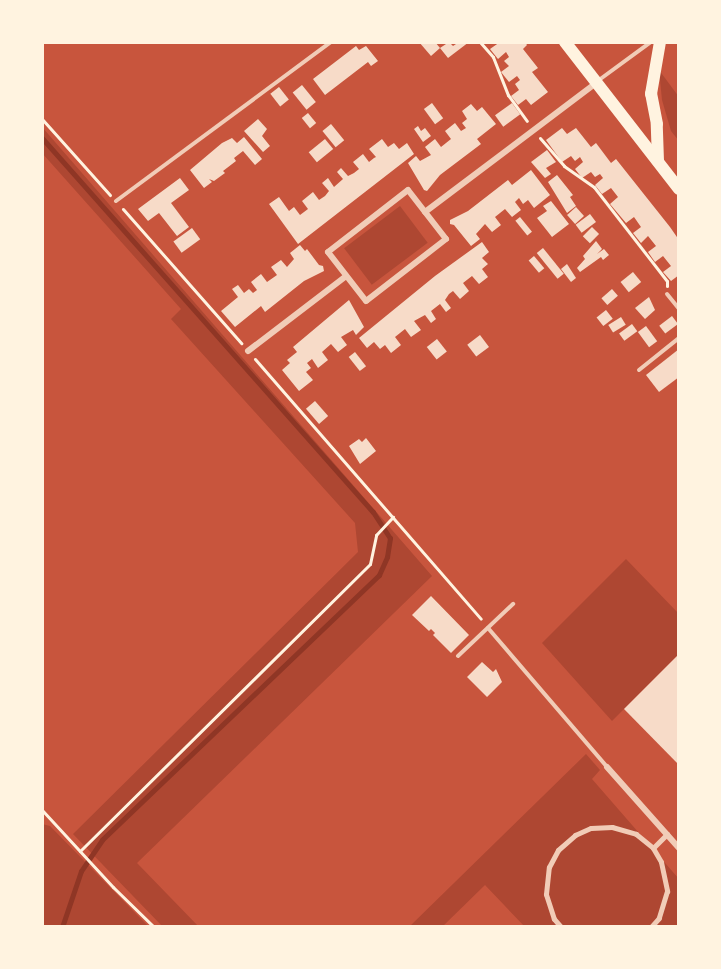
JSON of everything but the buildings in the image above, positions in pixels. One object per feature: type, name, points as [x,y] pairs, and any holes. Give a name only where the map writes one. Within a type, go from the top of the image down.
[{"type":"main road","points":[[565,42],[679,189]]},
{"type":"main road","points":[[658,161],[657,124],[651,94],[660,42]]},
{"type":"street","points":[[425,212],[533,128],[596,83]]},
{"type":"street","points":[[408,190],[425,212],[446,239],[366,301],[328,252],[408,190]]},
{"type":"street","points":[[248,351],[346,276]]},
{"type":"street","points":[[607,766],[679,848]]},
{"type":"street","points":[[561,927],[548,905],[546,880],[549,867],[558,850],[575,835],[591,828],[612,827],[636,834],[653,848],[665,873],[667,891],[659,918],[651,927]]},
{"type":"street","points":[[653,848],[667,834]]},
{"type":"lane","points":[[116,201],[331,42]]},
{"type":"lane","points":[[596,83],[651,42]]},
{"type":"lane","points":[[667,294],[679,309]]},
{"type":"lane","points":[[639,370],[679,338]]},
{"type":"lane","points":[[458,656],[513,604]]},
{"type":"lane","points":[[488,627],[607,766]]},
{"type":"path","points":[[480,42],[493,57],[508,95],[564,166],[594,187],[667,281],[667,294]]},
{"type":"path","points":[[42,119],[488,627]]},
{"type":"path","points":[[80,851],[370,564],[378,530],[393,517]]},
{"type":"path","points":[[42,810],[44,816],[154,927]]},
{"type":"shaded area","points":[[659,70],[679,97],[679,141],[671,131],[662,100]]},
{"type":"shaded area","points":[[42,127],[432,576],[137,863],[199,927],[163,927],[73,834],[358,552],[355,523],[171,319],[181,309],[42,153]]},
{"type":"shaded area","points":[[400,206],[428,243],[372,285],[344,248]]},
{"type":"shaded area","points":[[626,559],[679,614],[679,654],[612,721],[542,643]]},
{"type":"shaded area","points":[[586,754],[600,770],[592,779],[679,879],[679,927],[525,927],[485,885],[442,927],[409,927]]},
{"type":"shaded area","points":[[42,824],[50,826],[149,927],[42,927]]},
{"type":"waterway","points":[[42,138],[373,512],[390,538],[387,557],[379,575],[102,840],[81,871],[62,927]]}]
